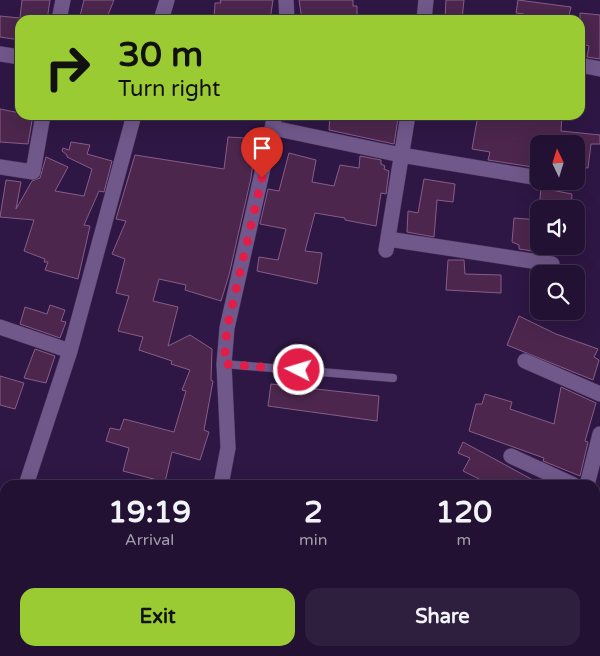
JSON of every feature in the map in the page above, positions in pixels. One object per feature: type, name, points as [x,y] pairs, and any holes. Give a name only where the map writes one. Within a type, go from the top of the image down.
[{"type":"street","points":[[60,15],[63,0]]},
{"type":"street","points":[[162,15],[167,0]]},
{"type":"street","points":[[286,0],[287,15]]},
{"type":"street","points":[[424,15],[426,0]]},
{"type":"street","points":[[0,54],[15,56]]},
{"type":"street","points":[[585,66],[600,69]]},
{"type":"street","points":[[0,166],[33,172],[42,120]]},
{"type":"street","points":[[28,480],[70,351],[133,120]]},
{"type":"street","points":[[407,120],[387,245],[552,264]]},
{"type":"street","points":[[222,480],[228,448],[224,364],[227,328],[274,122],[401,155],[530,176]]},
{"type":"street","points":[[0,327],[70,351]]},
{"type":"street","points":[[525,361],[600,394]]},
{"type":"street","points":[[587,480],[600,434]]},
{"type":"street","points":[[511,456],[563,480]]},
{"type":"lane","points":[[224,364],[393,378]]},
{"type":"building","points":[[22,0],[50,0],[48,15],[20,15]]},
{"type":"building","points":[[84,0],[114,0],[108,15],[80,15]]},
{"type":"building","points":[[220,0],[273,0],[271,15],[214,15],[215,3],[221,3]]},
{"type":"building","points":[[299,0],[353,0],[353,6],[357,6],[357,15],[301,15]]},
{"type":"building","points":[[446,0],[464,0],[462,15],[445,15]]},
{"type":"building","points":[[518,0],[571,7],[569,15],[524,15],[516,13]]},
{"type":"building","points":[[580,13],[600,15],[600,59],[587,57],[589,46],[585,45],[585,15],[580,15]]},
{"type":"building","points":[[0,16],[15,18],[15,39],[0,37]]},
{"type":"building","points":[[0,109],[15,112],[15,120],[32,120],[28,144],[0,142]]},
{"type":"building","points":[[330,120],[398,120],[394,144],[329,130]]},
{"type":"building","points":[[477,120],[562,120],[561,131],[600,135],[600,144],[591,144],[588,168],[585,168],[585,135],[530,135],[530,167],[488,160],[490,152],[472,149]]},
{"type":"building","points":[[228,137],[245,138],[245,146],[255,147],[251,178],[229,275],[221,301],[185,290],[186,285],[159,279],[153,301],[178,307],[168,346],[190,335],[212,349],[211,380],[213,381],[204,430],[209,432],[200,460],[172,452],[165,480],[157,480],[123,471],[129,448],[106,441],[110,428],[120,430],[124,419],[174,432],[186,391],[182,390],[190,370],[171,364],[172,361],[139,350],[143,337],[118,331],[129,296],[116,293],[125,259],[112,254],[126,221],[116,219],[135,155],[224,169]]},
{"type":"building","points":[[71,142],[90,145],[87,154],[112,161],[104,192],[99,191],[84,225],[90,226],[78,279],[45,270],[48,262],[44,262],[45,259],[24,251],[34,220],[0,217],[6,180],[21,182],[16,209],[32,181],[40,178],[46,157],[68,167],[55,191],[84,196],[92,169],[67,157],[62,151],[63,148],[69,150]]},
{"type":"building","points":[[289,153],[316,160],[312,182],[334,186],[340,165],[359,168],[360,156],[381,160],[381,164],[385,166],[384,169],[389,171],[386,194],[381,193],[376,226],[315,213],[305,251],[322,253],[317,284],[257,271],[259,257],[278,260],[286,229],[260,224],[268,189],[279,191]]},
{"type":"building","points":[[424,179],[455,184],[453,202],[437,200],[434,237],[407,232],[408,211],[418,213]]},
{"type":"building","points":[[541,190],[572,194],[572,200],[540,200]]},
{"type":"building","points":[[514,218],[530,219],[530,251],[519,249],[519,245],[512,242]]},
{"type":"building","points":[[448,260],[464,260],[465,274],[501,275],[501,293],[446,290]]},
{"type":"building","points":[[50,305],[65,310],[61,321],[66,322],[60,338],[20,324],[25,307],[47,314]]},
{"type":"building","points":[[519,316],[556,334],[598,349],[594,357],[599,360],[593,380],[507,345]]},
{"type":"building","points":[[35,349],[55,356],[46,383],[24,378]]},
{"type":"building","points":[[0,376],[24,383],[15,409],[0,405]]},
{"type":"building","points":[[271,384],[379,396],[377,421],[268,406]]},
{"type":"building","points":[[561,387],[596,403],[585,441],[588,442],[580,476],[543,461],[544,458],[469,431],[476,404],[482,404],[485,394],[512,402],[510,409],[554,424]]},
{"type":"building","points":[[463,442],[533,480],[481,480],[463,471],[470,458],[458,453]]},
{"type":"route","points":[[262,178],[227,328],[224,364],[299,370]]}]
